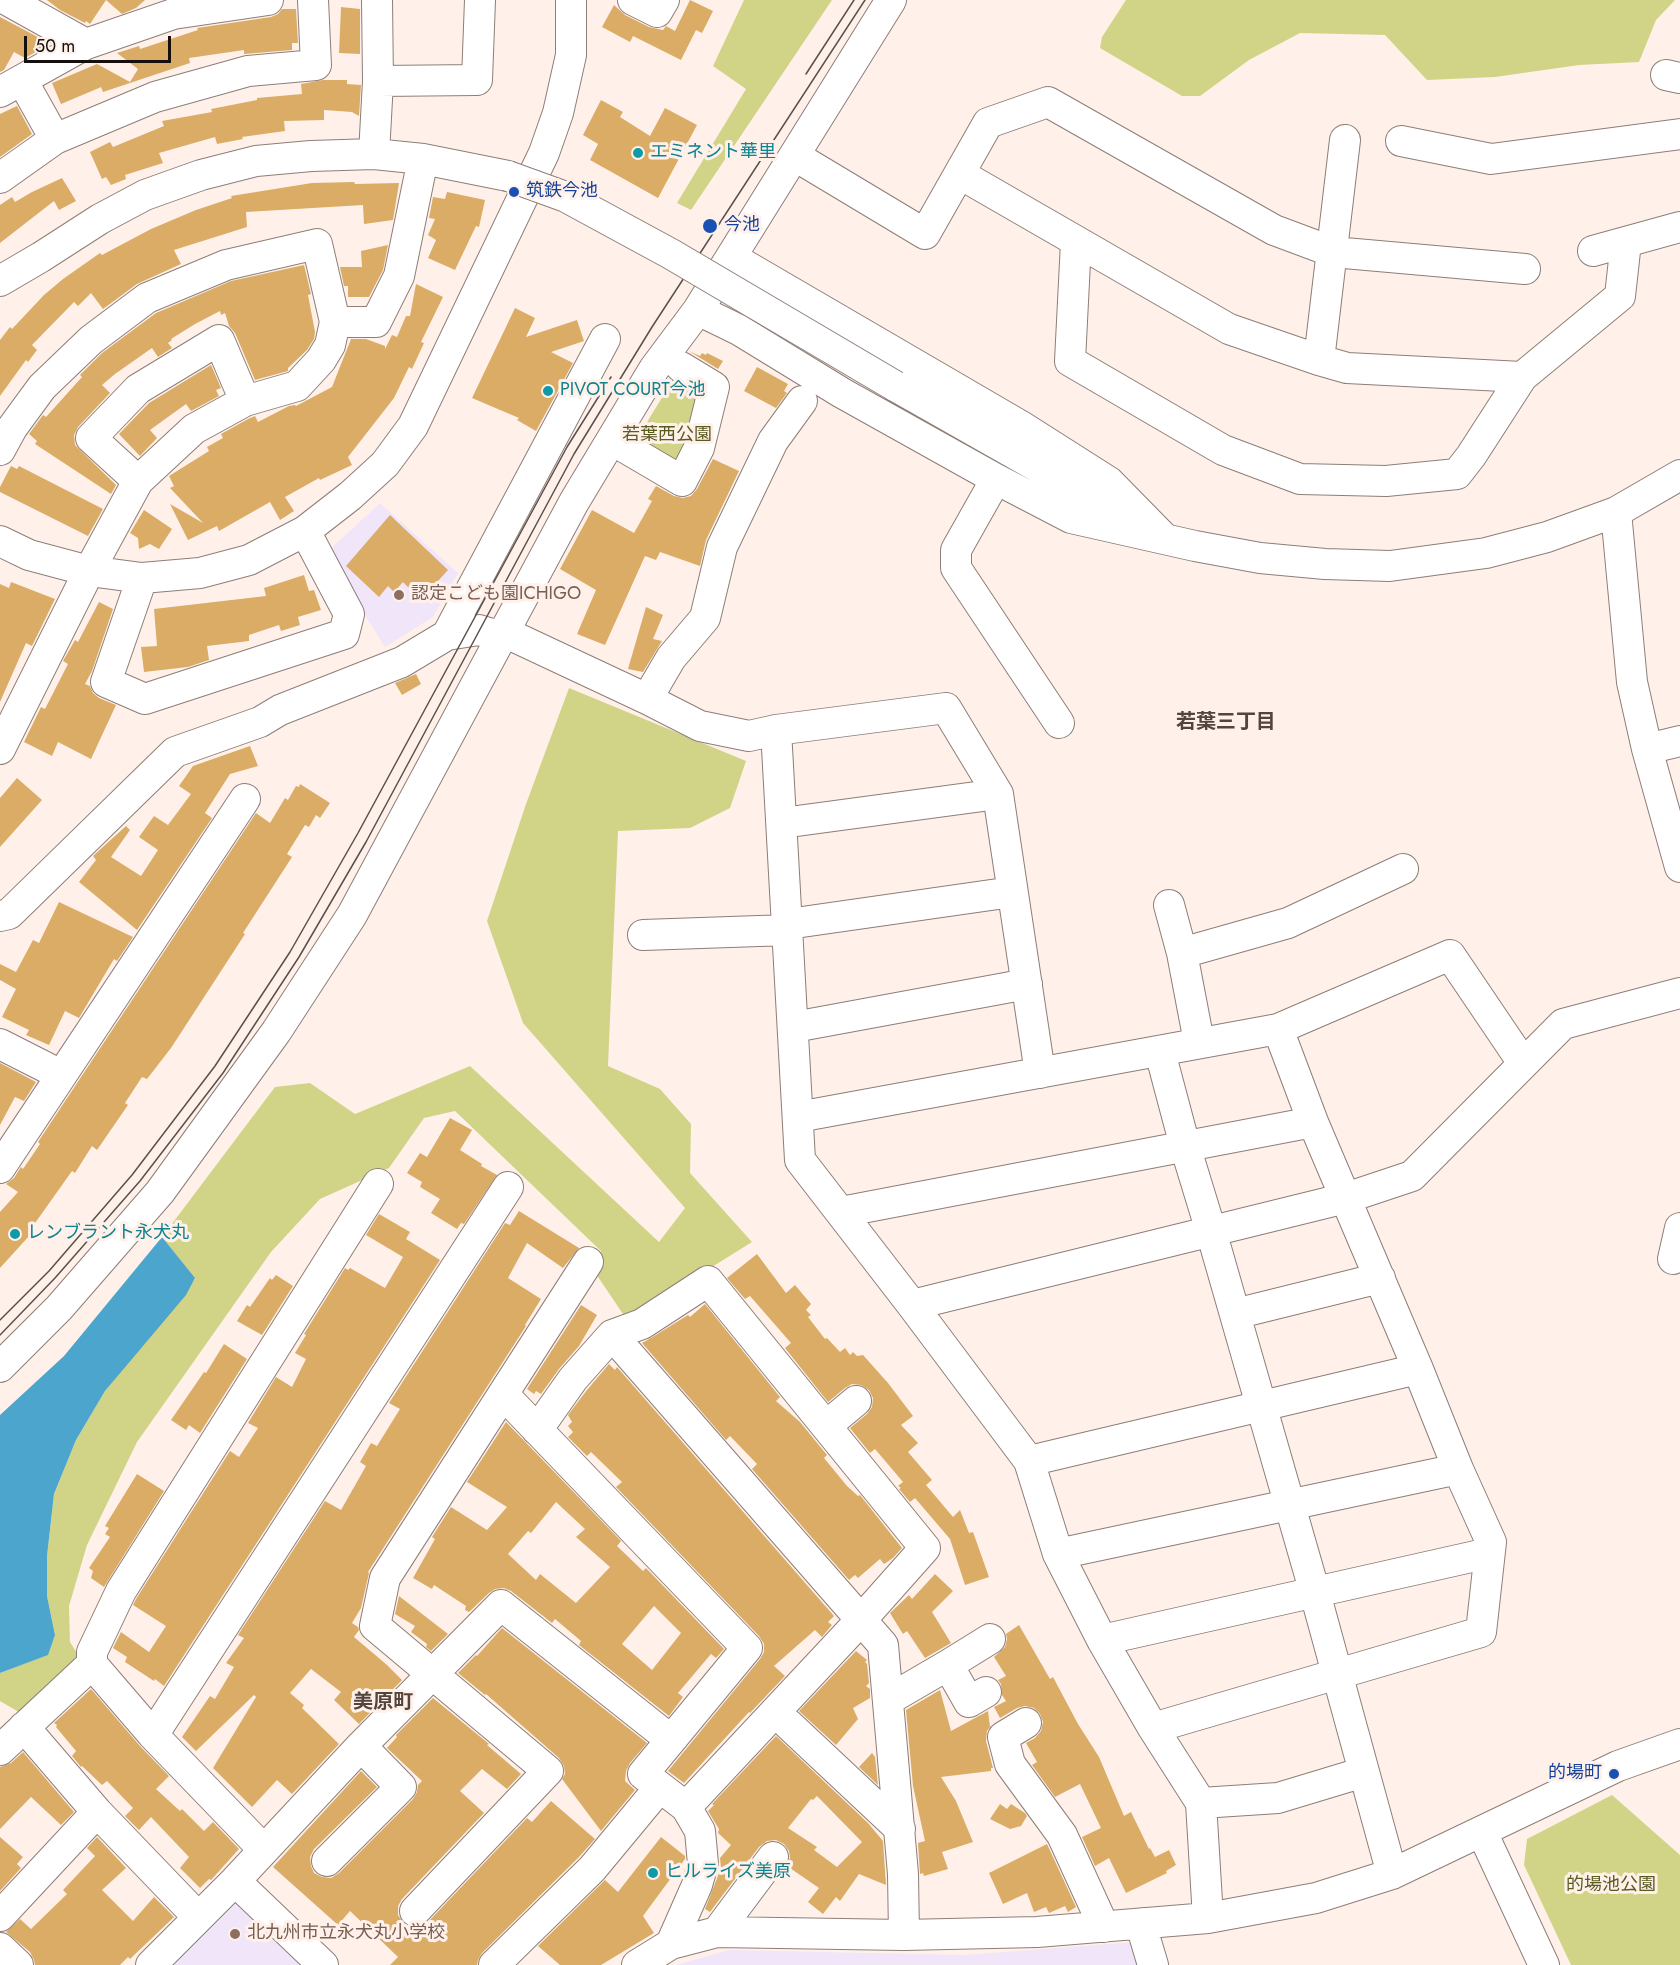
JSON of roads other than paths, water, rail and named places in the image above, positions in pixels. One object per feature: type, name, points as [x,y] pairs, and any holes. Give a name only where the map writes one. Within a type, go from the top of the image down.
[{"type":"street","points":[[7,0],[86,44]]},
{"type":"street","points":[[55,139],[11,86],[86,44],[167,7],[268,0]]},
{"type":"street","points":[[0,178],[55,139],[155,97],[248,71],[316,65],[313,0]]},
{"type":"street","points":[[374,154],[378,81],[377,0]]},
{"type":"street","points":[[378,81],[477,80],[480,0]]},
{"type":"street","points":[[0,541],[29,555],[89,571],[142,578],[200,573],[249,560],[305,531],[350,496],[385,464],[413,426],[434,386],[544,153],[558,113],[571,55],[571,0]]},
{"type":"street","points":[[633,0],[657,12],[664,0]]},
{"type":"street","points":[[0,1368],[59,1308],[160,1192],[276,1032],[352,915],[574,502],[654,369],[698,310],[891,0]]},
{"type":"street","points":[[795,156],[925,234],[988,123],[1048,102],[1274,230],[1333,252],[1525,269]]},
{"type":"street","points":[[1401,141],[1491,159],[1680,134]]},
{"type":"street","points":[[1318,360],[1345,140]]},
{"type":"street","points":[[0,281],[100,219],[145,195],[201,175],[256,161],[374,154],[423,159],[508,177],[566,197],[1164,538]]},
{"type":"street","points":[[335,322],[376,322],[399,276],[423,159]]},
{"type":"street","points":[[960,174],[1229,328],[1347,368],[1522,377]]},
{"type":"street","points":[[1593,251],[1680,227]]},
{"type":"street","points":[[1076,242],[1070,361],[1223,450],[1300,479],[1386,481],[1457,474],[1522,377],[1620,296],[1626,242]]},
{"type":"street","points":[[0,450],[12,428],[42,387],[91,340],[147,298],[226,264],[317,244],[335,322],[330,345],[321,360],[297,386],[245,401],[194,429],[138,481],[89,571],[0,749]]},
{"type":"street","points":[[0,304],[41,257]]},
{"type":"street","points":[[731,257],[1021,426],[1109,482],[1164,538]]},
{"type":"street","points":[[698,310],[739,330],[837,390],[1071,518],[1260,558],[1325,564],[1390,566],[1486,553],[1547,537],[1616,512],[1680,475]]},
{"type":"street","points":[[447,635],[605,339]]},
{"type":"street","points":[[138,481],[91,438],[138,389],[219,340],[245,401]]},
{"type":"street","points":[[612,440],[682,481],[699,448],[714,387],[681,367]]},
{"type":"street","points":[[647,699],[671,658],[705,618],[722,547],[773,441],[802,401]]},
{"type":"street","points":[[996,479],[956,550],[956,568],[1059,723]]},
{"type":"street","points":[[1616,512],[1632,682],[1647,748],[1680,867]]},
{"type":"street","points":[[142,578],[106,682],[145,699],[344,634],[349,614],[305,531]]},
{"type":"street","points":[[0,916],[9,914],[175,752],[260,722],[280,710],[402,662],[447,635],[479,630],[492,633],[504,632],[700,726],[749,736],[776,729],[946,708],[998,794],[1040,1073]]},
{"type":"street","points":[[776,729],[800,1160],[1029,1461],[1058,1554],[1102,1640],[1153,1728],[1201,1803],[1208,1918]]},
{"type":"street","points":[[1647,748],[1680,741]]},
{"type":"street","points":[[782,823],[998,794]]},
{"type":"street","points":[[0,1168],[245,799]]},
{"type":"street","points":[[1182,953],[1288,923],[1403,869]]},
{"type":"street","points":[[643,935],[788,927],[1012,892]]},
{"type":"street","points":[[1169,905],[1182,953],[1199,1042]]},
{"type":"street","points":[[798,1117],[1278,1029],[1450,954],[1523,1063]]},
{"type":"street","points":[[794,1027],[1027,984]]},
{"type":"street","points":[[912,1305],[1347,1198],[1412,1176],[1563,1024],[1680,993]]},
{"type":"street","points":[[1153,1728],[1480,1632],[1491,1542],[1458,1469],[1347,1198],[1313,1122],[1278,1029]]},
{"type":"street","points":[[0,1044],[61,1075]]},
{"type":"street","points":[[1160,1052],[1185,1146],[1212,1231],[1260,1407],[1315,1593],[1392,1874]]},
{"type":"street","points":[[841,1212],[1313,1122]]},
{"type":"street","points":[[264,1850],[153,1735],[92,1664],[92,1652],[120,1591],[378,1185]]},
{"type":"street","points":[[153,1735],[508,1187]]},
{"type":"street","points":[[1673,1258],[1680,1228]]},
{"type":"street","points":[[416,1911],[548,1771],[375,1626],[385,1578],[588,1262]]},
{"type":"street","points":[[1235,1314],[1380,1278]]},
{"type":"street","points":[[537,1430],[573,1379],[612,1335],[642,1324],[708,1281],[925,1548],[686,1807]]},
{"type":"street","points":[[612,1335],[883,1645],[900,1829],[904,1935]]},
{"type":"street","points":[[1029,1461],[1418,1369]]},
{"type":"street","points":[[503,1394],[747,1648],[643,1774],[686,1807],[700,1831],[703,1864],[698,1886],[679,1922],[671,1944]]},
{"type":"street","points":[[826,1426],[856,1401]]},
{"type":"street","points":[[1058,1554],[1458,1469]]},
{"type":"street","points":[[1102,1640],[1489,1553]]},
{"type":"street","points":[[151,1965],[235,1881],[361,1746],[501,1605],[671,1740]]},
{"type":"street","points":[[888,1700],[990,1639]]},
{"type":"street","points":[[0,1750],[92,1664]]},
{"type":"street","points":[[948,1665],[969,1702],[986,1692]]},
{"type":"street","points":[[1026,1723],[1003,1737],[1010,1764],[1062,1835],[1104,1927]]},
{"type":"street","points":[[788,1724],[900,1829]]},
{"type":"street","points":[[24,1727],[97,1812],[198,1917]]},
{"type":"street","points":[[637,1965],[671,1944],[717,1932],[904,1935],[1037,1932],[1208,1918],[1316,1898],[1392,1874],[1618,1766],[1680,1744]]},
{"type":"street","points":[[327,1862],[401,1788],[361,1746]]},
{"type":"street","points":[[1201,1803],[1278,1798],[1364,1772]]},
{"type":"street","points":[[494,1965],[592,1869],[660,1787]]},
{"type":"street","points":[[0,1916],[97,1812]]},
{"type":"street","points":[[1482,1832],[1544,1965]]},
{"type":"street","points":[[717,1932],[773,1857]]},
{"type":"street","points":[[235,1881],[323,1965]]},
{"type":"street","points":[[1144,1923],[1144,1935],[1153,1965]]},
{"type":"street","points":[[0,1948],[18,1965]]},
{"type":"water","points":[[162,1237],[195,1278],[186,1295],[105,1391],[76,1440],[54,1494],[47,1556],[47,1596],[55,1635],[48,1655],[0,1673],[0,1415],[64,1356]]},
{"type":"tram line","points":[[806,74],[854,0]]},
{"type":"tram line","points":[[0,1335],[55,1278],[140,1181],[223,1073],[299,957],[366,842],[574,454],[652,327],[865,0]]},
{"type":"tram line","points":[[0,1320],[49,1271],[132,1175],[215,1066],[290,952],[358,833],[567,447],[611,377]]},
{"type":"place","name":"エミネント華里","points":[[638,153]]},
{"type":"place","name":"筑鉄今池","points":[[514,192]]},
{"type":"place","name":"今池","points":[[710,226]]},
{"type":"place","name":"PIVOT COURT今池","points":[[548,391]]},
{"type":"place","name":"認定こども園ICHIGO","points":[[399,595]]},
{"type":"place","name":"レンブラント永犬丸","points":[[15,1234]]},
{"type":"place","name":"的場町","points":[[1614,1774]]},
{"type":"place","name":"ヒルライズ美原","points":[[653,1873]]},
{"type":"place","name":"北九州市立永犬丸小学校","points":[[235,1934]]},
{"type":"district","name":"若葉三丁目","points":[[1226,723]]},
{"type":"district","name":"美原町","points":[[383,1703]]},
{"type":"park label","name":"若葉西公園","points":[[667,436]]},
{"type":"park label","name":"的場池公園","points":[[1611,1886]]}]
